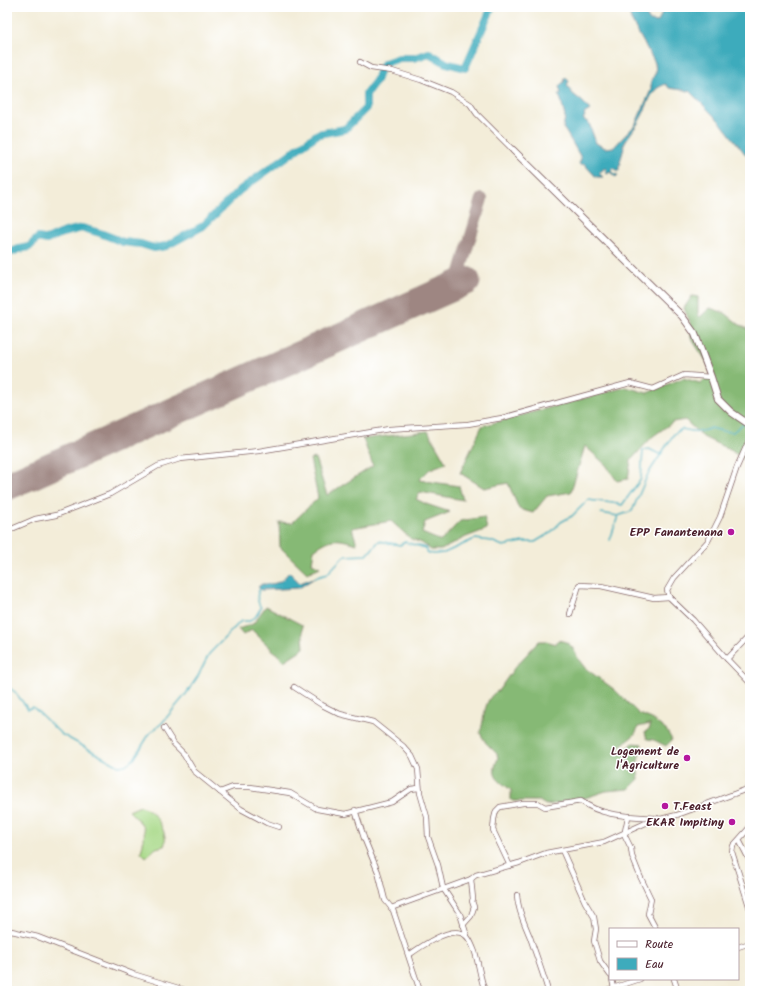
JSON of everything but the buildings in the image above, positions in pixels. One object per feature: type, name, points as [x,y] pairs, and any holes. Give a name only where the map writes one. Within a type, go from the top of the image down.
[{"type":"street","points":[[360,62],[371,68],[392,71],[421,80],[451,92],[470,104],[477,114],[682,316],[695,334],[712,377],[718,400],[739,419],[750,425]]},
{"type":"street","points":[[7,531],[35,519],[56,515],[110,494],[158,466],[180,459],[258,451],[389,429],[468,424],[502,418],[630,383],[653,390],[684,375],[712,377]]},
{"type":"street","points":[[750,438],[737,467],[720,517],[708,541],[674,578],[667,590],[669,597],[693,620],[750,683]]},
{"type":"street","points":[[570,614],[579,585],[601,586],[654,598],[669,597]]},
{"type":"street","points":[[727,659],[750,635]]},
{"type":"street","points":[[294,687],[322,705],[340,714],[373,722],[403,746],[412,756],[418,769],[419,788],[427,817],[428,837],[438,865],[443,888],[460,914],[467,936],[475,952],[480,978],[485,991]]},
{"type":"street","points":[[164,728],[174,744],[184,754],[194,771],[241,809],[267,823],[279,827]]},
{"type":"street","points":[[220,792],[233,787],[250,787],[290,793],[301,798],[312,807],[345,814],[355,810],[392,802],[411,789],[419,788]]},
{"type":"street","points":[[391,908],[471,879],[476,875],[519,864],[546,853],[604,842],[648,822],[677,815],[750,788]]},
{"type":"street","points":[[510,866],[494,830],[496,811],[500,807],[538,803],[545,808],[581,801],[592,810],[628,817],[660,819]]},
{"type":"street","points":[[355,810],[364,838],[378,872],[385,900],[393,910],[420,991]]},
{"type":"street","points":[[628,817],[625,836],[631,848],[632,856],[651,898],[648,914],[655,928]]},
{"type":"street","points":[[750,826],[733,846],[732,852],[750,910]]},
{"type":"street","points":[[739,840],[750,861]]},
{"type":"street","points":[[562,850],[585,902],[594,917],[596,929],[594,941],[600,961],[609,974]]},
{"type":"street","points":[[463,925],[471,916],[474,907],[472,901],[471,879]]},
{"type":"street","points":[[517,895],[523,920],[537,956],[548,991]]},
{"type":"street","points":[[7,930],[38,937],[133,974],[188,991]]},
{"type":"street","points":[[409,955],[432,940],[449,933],[461,933],[467,936]]},
{"type":"street","points":[[739,947],[750,943]]},
{"type":"street","points":[[612,980],[614,988]]},
{"type":"street","points":[[604,991],[637,980]]},
{"type":"street","points":[[674,980],[678,991]]},
{"type":"green space","points":[[692,296],[698,297],[698,315],[700,317],[710,308],[725,313],[740,325],[750,330],[750,463],[730,450],[703,437],[685,420],[673,422],[652,437],[631,460],[628,479],[617,481],[606,465],[585,446],[571,492],[547,496],[533,513],[519,509],[508,483],[484,488],[460,473],[482,426],[626,387],[647,393],[683,378],[700,383],[714,373],[691,338],[690,322],[684,308]]},
{"type":"green space","points":[[428,431],[446,463],[430,469],[419,480],[459,486],[463,500],[420,492],[416,499],[450,512],[425,522],[422,533],[441,541],[460,521],[484,517],[487,529],[466,537],[441,550],[431,550],[422,543],[411,539],[391,521],[352,528],[357,544],[339,540],[325,543],[314,550],[312,563],[320,567],[307,573],[280,547],[279,522],[292,523],[318,498],[310,459],[315,458],[327,495],[373,466],[363,439]]},
{"type":"green space","points":[[266,606],[302,625],[304,648],[284,661],[252,630],[243,635],[238,629],[253,624]]},
{"type":"green space","points":[[558,640],[566,642],[572,647],[585,668],[615,690],[639,714],[652,719],[667,731],[672,740],[666,746],[654,740],[647,739],[645,732],[650,728],[650,724],[638,727],[637,731],[632,737],[620,746],[618,749],[622,754],[633,743],[642,744],[637,765],[639,779],[629,789],[606,791],[579,800],[546,805],[539,801],[513,801],[511,800],[511,790],[496,777],[495,769],[498,758],[497,754],[486,743],[480,733],[485,709],[493,694],[498,691],[515,667],[539,641],[546,641],[556,644]]},
{"type":"green space","points":[[140,806],[149,810],[156,817],[162,827],[165,837],[164,846],[156,848],[146,857],[141,852],[144,828],[129,811]]},
{"type":"water","points":[[628,7],[641,7],[650,21],[658,22],[664,7],[750,7],[750,160],[720,122],[689,91],[669,88],[666,84],[654,91],[640,120],[625,142],[620,162],[621,164],[619,165],[619,171],[613,168],[612,171],[618,175],[616,177],[609,171],[608,174],[606,173],[605,168],[599,173],[603,177],[596,177],[584,164],[580,165],[580,156],[563,128],[565,117],[558,94],[561,94],[559,86],[565,81],[564,79],[566,78],[569,81],[567,85],[573,94],[590,110],[584,114],[585,116],[583,119],[589,123],[596,143],[605,148],[614,147],[635,125],[651,90],[651,81],[656,72],[655,63],[631,20]]},
{"type":"water","points":[[289,572],[300,583],[316,577],[299,588],[261,590],[258,587],[262,584],[271,584],[280,581]]},
{"type":"waterway","points":[[7,254],[29,247],[38,238],[47,240],[62,233],[82,228],[123,242],[141,244],[154,248],[166,246],[203,226],[240,190],[318,134],[345,129],[366,108],[366,94],[376,81],[380,69],[385,63],[399,58],[414,58],[429,53],[446,63],[465,68],[492,7]]},
{"type":"waterway","points":[[747,420],[750,417]]},
{"type":"waterway","points":[[601,513],[618,516],[632,511],[648,474],[674,434],[682,429],[697,432],[711,428],[733,432],[744,423]]},
{"type":"waterway","points":[[314,578],[327,574],[344,556],[367,555],[379,541],[400,545],[405,542],[425,548],[428,553],[434,554],[444,553],[475,539],[491,541],[503,546],[523,542],[535,542],[550,533],[561,522],[572,516],[588,500],[622,505],[641,479],[643,450],[649,449],[661,455]]},
{"type":"waterway","points":[[610,540],[618,516]]},
{"type":"waterway","points":[[7,686],[15,692],[28,709],[33,707],[61,734],[119,766],[125,765],[134,759],[150,733],[162,723],[186,694],[198,676],[209,654],[241,621],[250,621],[256,616],[261,608],[257,598],[261,588]]},
{"type":"taxiway","points":[[456,285],[482,199]]},
{"type":"runway","points":[[7,486],[466,281]]},
{"type":"place","name":"EPP Fanantenana","points":[[731,532]]},
{"type":"place","name":"Logement de l'Agriculture","points":[[687,758]]},
{"type":"place","name":"T.Feast","points":[[665,806]]},
{"type":"place","name":"EKAR Impitiny","points":[[732,822]]}]
